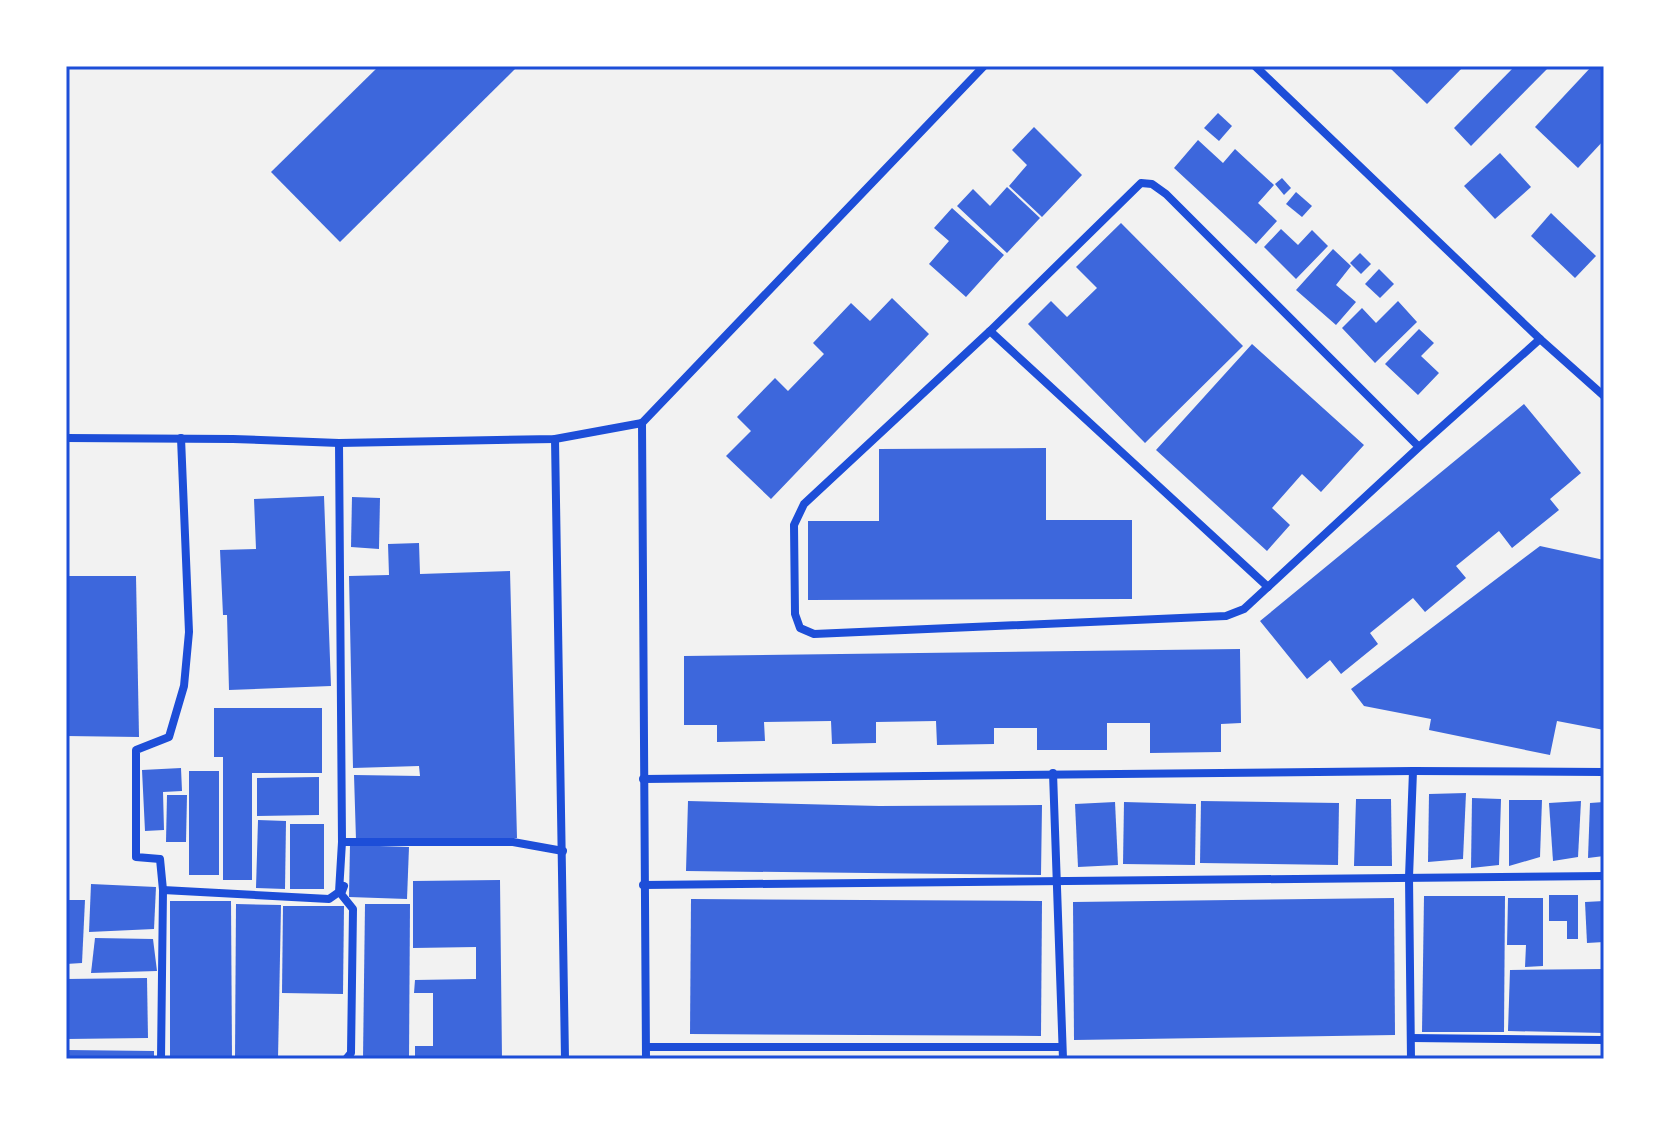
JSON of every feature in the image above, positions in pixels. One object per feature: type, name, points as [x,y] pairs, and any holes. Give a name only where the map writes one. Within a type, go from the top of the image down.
[{"type":"street","points":[[66,438],[339,443],[555,439],[642,423],[984,66]]},
{"type":"street","points":[[1255,66],[1540,339],[1604,396]]},
{"type":"street","points":[[1419,447],[1166,194],[1152,184],[1141,183],[990,331],[804,504],[794,525],[795,614],[800,628],[814,634],[1226,616],[1244,609],[1540,339]]},
{"type":"street","points":[[990,331],[1268,587]]},
{"type":"street","points":[[642,423],[646,1059]]},
{"type":"street","points":[[161,1059],[163,890],[160,859],[136,857],[136,750],[169,737],[184,686],[189,632],[181,438]]},
{"type":"street","points":[[555,439],[565,1059]]},
{"type":"street","points":[[163,890],[329,899],[339,892],[342,842],[339,443]]},
{"type":"street","points":[[1411,1059],[1409,877],[1413,771]]},
{"type":"street","points":[[643,779],[1053,773],[1604,772]]},
{"type":"street","points":[[1053,773],[1063,1059]]},
{"type":"street","points":[[342,842],[513,842],[563,851]]},
{"type":"street","points":[[342,873],[345,883],[341,894],[353,909],[351,1053],[346,1059]]},
{"type":"street","points":[[643,885],[1604,876]]},
{"type":"street","points":[[1411,1038],[1604,1040]]},
{"type":"street","points":[[646,1047],[1062,1047]]},
{"type":"building","points":[[379,66],[518,66],[340,242],[271,172]]},
{"type":"building","points":[[1388,66],[1464,66],[1427,104]]},
{"type":"building","points":[[1515,66],[1550,66],[1471,146],[1454,128]]},
{"type":"building","points":[[1592,66],[1604,66],[1604,140],[1578,168],[1535,127]]},
{"type":"building","points":[[1218,113],[1232,126],[1219,141],[1204,128]]},
{"type":"building","points":[[1034,127],[1082,175],[1042,217],[1009,186],[1027,165],[1012,150]]},
{"type":"building","points":[[1198,140],[1223,163],[1235,149],[1274,185],[1258,203],[1277,221],[1256,244],[1174,168]]},
{"type":"building","points":[[1500,153],[1531,187],[1495,219],[1464,186]]},
{"type":"building","points":[[1282,178],[1291,188],[1284,195],[1275,184]]},
{"type":"building","points":[[1007,187],[1040,218],[1007,253],[957,206],[973,189],[990,206]]},
{"type":"building","points":[[1296,192],[1312,206],[1302,217],[1286,204]]},
{"type":"building","points":[[952,208],[1004,255],[966,297],[929,264],[949,241],[934,228]]},
{"type":"building","points":[[1551,213],[1596,256],[1575,278],[1531,236]]},
{"type":"building","points":[[1121,223],[1243,346],[1145,443],[1028,324],[1051,301],[1067,317],[1097,288],[1076,267]]},
{"type":"building","points":[[1281,229],[1298,245],[1312,230],[1328,246],[1296,279],[1264,247]]},
{"type":"building","points":[[1333,249],[1351,266],[1336,285],[1356,302],[1336,325],[1296,290]]},
{"type":"building","points":[[1360,253],[1371,264],[1361,274],[1350,263]]},
{"type":"building","points":[[1379,269],[1394,284],[1380,298],[1365,284]]},
{"type":"building","points":[[892,298],[929,334],[771,499],[726,456],[751,431],[737,417],[775,378],[788,391],[824,354],[813,343],[851,303],[870,321]]},
{"type":"building","points":[[1398,301],[1417,322],[1375,363],[1342,328],[1362,308],[1376,323]]},
{"type":"building","points":[[1419,329],[1434,343],[1421,356],[1439,373],[1418,395],[1385,364]]},
{"type":"building","points":[[1252,344],[1364,445],[1321,492],[1302,474],[1272,508],[1290,525],[1267,551],[1156,450]]},
{"type":"building","points":[[1524,404],[1581,473],[1550,499],[1559,510],[1512,548],[1499,531],[1456,566],[1466,578],[1425,612],[1413,598],[1370,633],[1378,644],[1341,674],[1330,660],[1307,679],[1260,621]]},
{"type":"building","points":[[1046,448],[1046,520],[1132,520],[1132,599],[808,600],[808,521],[879,521],[879,449]]},
{"type":"building","points":[[324,496],[331,686],[229,690],[227,615],[223,615],[220,550],[256,549],[254,499]]},
{"type":"building","points":[[352,497],[380,498],[379,549],[351,547]]},
{"type":"building","points":[[419,543],[420,574],[510,571],[517,838],[356,840],[354,775],[420,776],[419,766],[353,768],[349,576],[389,575],[388,544]]},
{"type":"building","points":[[1540,546],[1604,560],[1604,730],[1557,721],[1550,755],[1429,730],[1431,719],[1364,706],[1351,689]]},
{"type":"building","points":[[66,576],[136,576],[139,737],[66,736]]},
{"type":"building","points":[[1240,649],[1241,723],[1221,724],[1221,752],[1150,753],[1150,723],[1107,723],[1107,750],[1037,750],[1037,728],[994,728],[994,744],[937,745],[936,721],[876,722],[876,743],[832,744],[831,721],[764,722],[765,741],[717,742],[717,725],[684,725],[684,656]]},
{"type":"building","points":[[214,708],[322,708],[322,773],[252,773],[252,880],[223,880],[223,757],[214,757]]},
{"type":"building","points":[[181,768],[182,791],[163,792],[164,830],[145,831],[142,770]]},
{"type":"building","points":[[189,771],[219,771],[219,875],[189,875]]},
{"type":"building","points":[[319,777],[319,815],[257,816],[257,778]]},
{"type":"building","points":[[1466,793],[1463,859],[1428,862],[1429,794]]},
{"type":"building","points":[[167,795],[187,795],[186,842],[166,842]]},
{"type":"building","points":[[1472,798],[1501,799],[1499,865],[1471,868]]},
{"type":"building","points":[[1356,799],[1391,799],[1392,866],[1354,866]]},
{"type":"building","points":[[1509,800],[1542,800],[1540,857],[1509,866]]},
{"type":"building","points":[[688,801],[879,806],[1042,805],[1041,875],[686,871]]},
{"type":"building","points":[[1201,801],[1339,803],[1338,865],[1200,863]]},
{"type":"building","points":[[1581,801],[1578,857],[1553,861],[1549,803]]},
{"type":"building","points":[[1115,802],[1118,865],[1078,867],[1075,804]]},
{"type":"building","points":[[1124,802],[1196,804],[1195,865],[1123,864]]},
{"type":"building","points":[[1604,802],[1604,856],[1588,858],[1590,803]]},
{"type":"building","points":[[258,820],[286,821],[285,889],[256,888]]},
{"type":"building","points":[[290,824],[324,824],[324,889],[290,889]]},
{"type":"building","points":[[350,845],[409,847],[407,899],[349,897]]},
{"type":"building","points":[[500,880],[502,1059],[415,1059],[415,1046],[433,1046],[433,993],[414,993],[415,980],[476,979],[476,947],[413,948],[413,881]]},
{"type":"building","points":[[91,884],[156,887],[154,929],[89,932]]},
{"type":"building","points":[[1549,895],[1578,895],[1578,939],[1567,939],[1567,921],[1549,921]]},
{"type":"building","points":[[1424,896],[1505,896],[1504,1032],[1422,1032]]},
{"type":"building","points":[[1394,898],[1395,1035],[1074,1040],[1073,902]]},
{"type":"building","points":[[1508,898],[1543,898],[1543,966],[1525,967],[1526,945],[1507,945]]},
{"type":"building","points":[[691,899],[1042,901],[1041,1036],[690,1034]]},
{"type":"building","points":[[66,900],[85,900],[82,963],[66,964]]},
{"type":"building","points":[[170,901],[231,901],[232,1059],[170,1059]]},
{"type":"building","points":[[1604,901],[1604,942],[1587,943],[1585,902]]},
{"type":"building","points":[[236,904],[281,905],[278,1059],[235,1059]]},
{"type":"building","points":[[365,904],[410,904],[409,1059],[363,1059]]},
{"type":"building","points":[[283,906],[344,906],[343,994],[282,993]]},
{"type":"building","points":[[95,938],[153,939],[157,971],[91,973]]},
{"type":"building","points":[[1604,969],[1604,1033],[1508,1031],[1510,970]]},
{"type":"building","points":[[147,978],[148,1038],[66,1039],[66,979]]},
{"type":"building","points":[[67,1050],[154,1051],[154,1059],[66,1059]]}]
